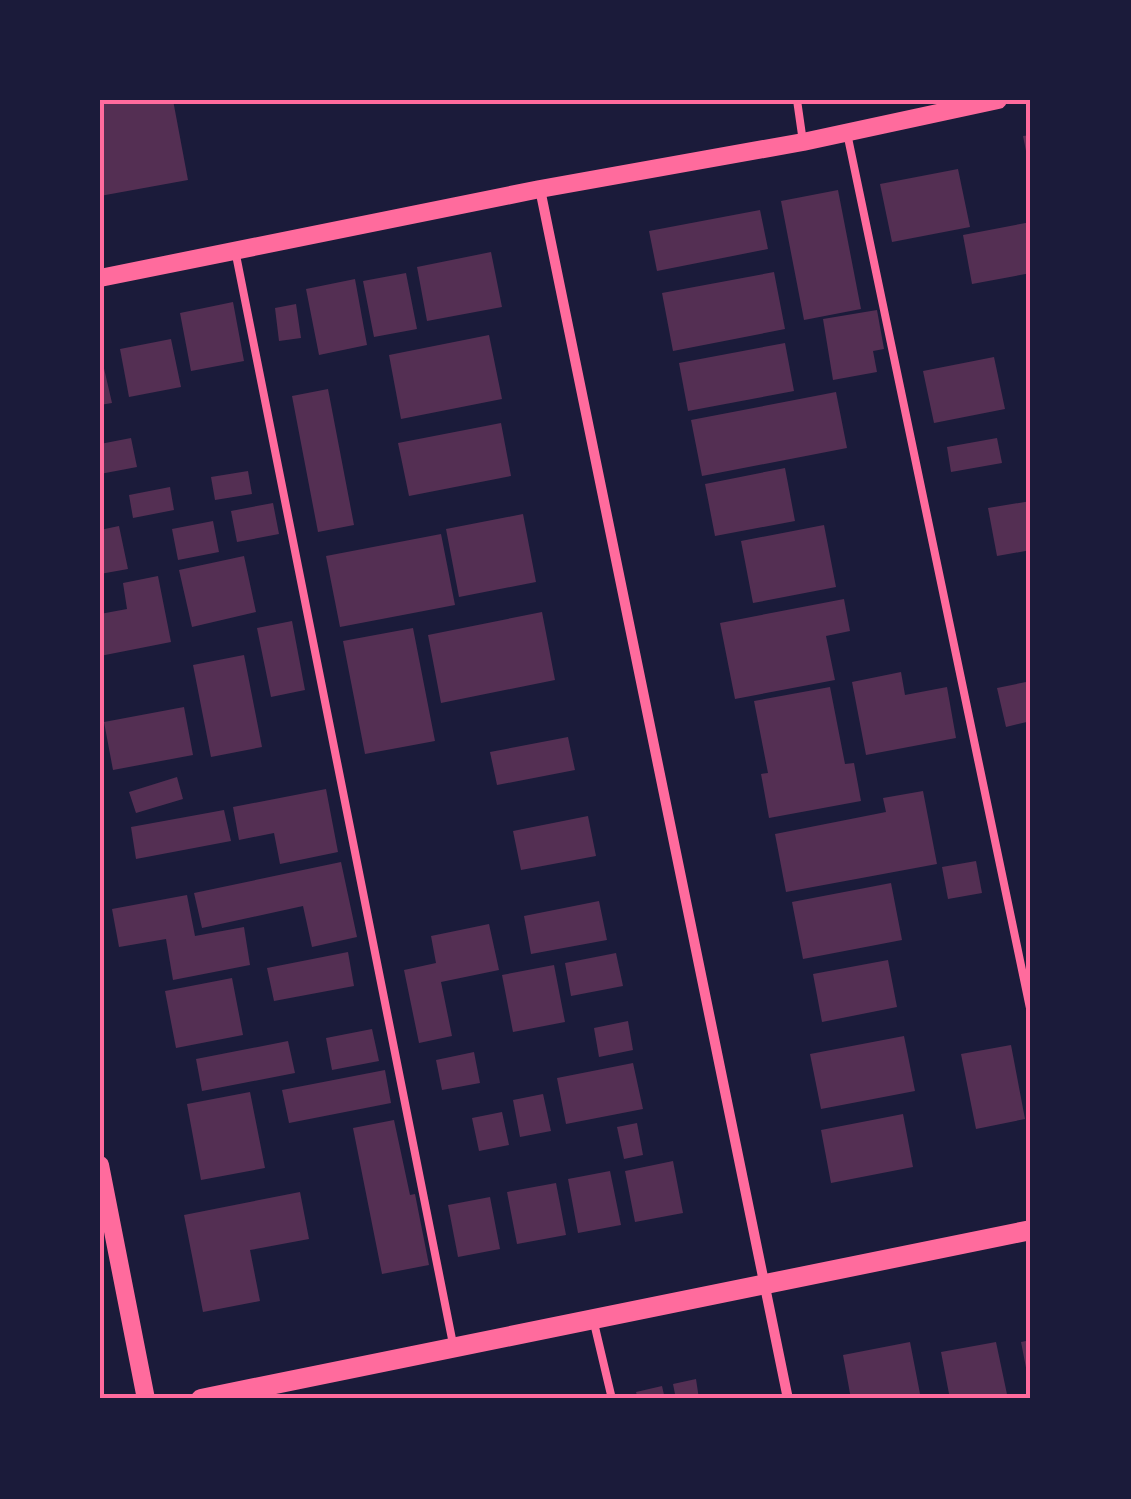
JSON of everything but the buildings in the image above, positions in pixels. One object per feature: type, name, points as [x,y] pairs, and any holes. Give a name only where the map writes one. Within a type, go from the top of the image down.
[{"type":"main road","points":[[201,1399],[1031,1230]]},
{"type":"street","points":[[100,278],[540,189],[803,142],[998,100]]},
{"type":"street","points":[[540,189],[788,1399]]},
{"type":"street","points":[[100,1165],[146,1399]]},
{"type":"lane","points":[[797,100],[803,142]]},
{"type":"lane","points":[[847,132],[1031,1013]]},
{"type":"lane","points":[[235,250],[454,1347]]},
{"type":"lane","points":[[593,1319],[612,1399]]}]
